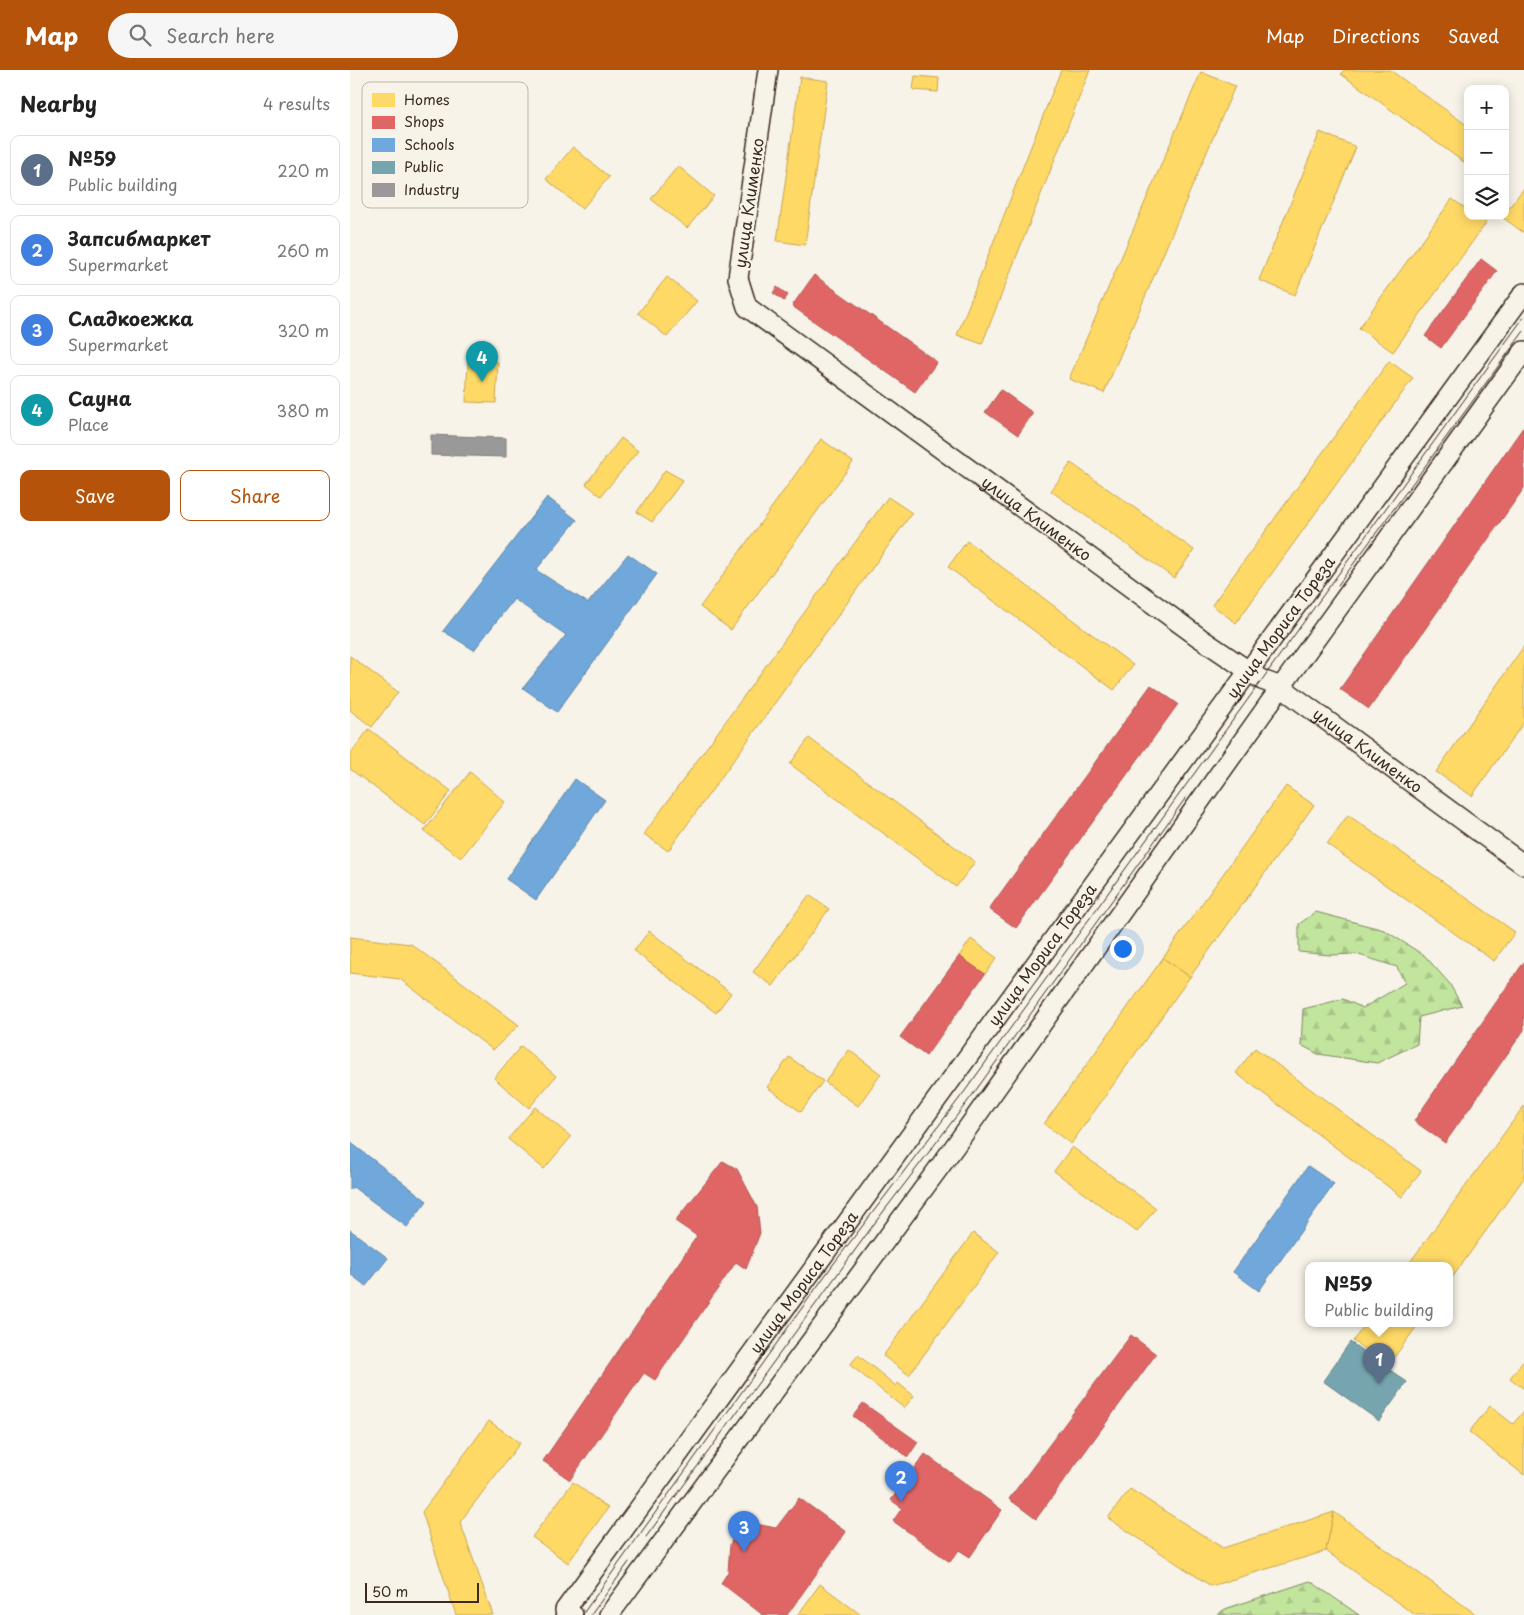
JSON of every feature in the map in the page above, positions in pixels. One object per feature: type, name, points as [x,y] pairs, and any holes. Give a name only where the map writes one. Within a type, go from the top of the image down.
[{"type":"street","name":"улица Клименко","points":[[768,70],[738,278],[747,307],[1249,672],[1262,680],[1281,686],[1524,865]]},
{"type":"street","name":"улица Мориса Тореза","points":[[569,1612],[1524,293]]},
{"type":"street","points":[[609,1615],[955,1146],[1281,686],[1524,350]]},
{"type":"green space","points":[[1316,912],[1384,930],[1425,956],[1449,983],[1462,1006],[1419,1017],[1417,1044],[1377,1063],[1318,1054],[1301,1045],[1303,1009],[1343,999],[1363,1008],[1405,983],[1397,967],[1356,954],[1330,955],[1299,952],[1299,924]]},
{"type":"green space","points":[[1310,1581],[1359,1615],[1217,1615],[1225,1609]]},
{"type":"building: Homes","points":[[1061,70],[1090,70],[982,344],[957,335]]},
{"type":"building: Homes","points":[[1344,70],[1390,70],[1464,123],[1464,162],[1341,74]]},
{"type":"building: Homes","points":[[1201,72],[1235,86],[1104,393],[1069,379]]},
{"type":"building: Homes","points":[[915,76],[939,78],[938,92],[913,90]]},
{"type":"building: Homes","points":[[800,77],[828,81],[805,245],[777,241]]},
{"type":"building: Homes","points":[[1320,132],[1356,147],[1295,295],[1259,280]]},
{"type":"building: Homes","points":[[573,147],[609,177],[582,209],[546,179]]},
{"type":"building: Homes","points":[[678,166],[714,196],[687,228],[651,199]]},
{"type":"building: Homes","points":[[1524,188],[1524,233],[1506,220],[1509,220],[1509,208]]},
{"type":"building: Homes","points":[[1452,199],[1464,207],[1464,220],[1482,220],[1486,223],[1393,352],[1359,328]]},
{"type":"building: Homes","points":[[667,277],[697,301],[667,337],[638,313]]},
{"type":"building: Homes","points":[[468,361],[498,362],[496,403],[466,402]]},
{"type":"building: Homes","points":[[1389,361],[1413,378],[1236,623],[1212,605]]},
{"type":"building: Homes","points":[[621,438],[638,451],[601,496],[586,484]]},
{"type":"building: Homes","points":[[821,439],[853,462],[731,630],[700,607]]},
{"type":"building: Homes","points":[[1071,463],[1194,550],[1174,578],[1051,491]]},
{"type":"building: Homes","points":[[665,470],[683,480],[652,522],[637,512]]},
{"type":"building: Homes","points":[[888,497],[912,513],[668,851],[644,834]]},
{"type":"building: Homes","points":[[967,541],[1133,665],[1114,690],[948,567]]},
{"type":"building: Homes","points":[[1524,646],[1524,722],[1472,796],[1436,772]]},
{"type":"building: Homes","points":[[350,656],[398,692],[372,727],[350,710]]},
{"type":"building: Homes","points":[[369,729],[451,791],[425,825],[350,769],[350,754]]},
{"type":"building: Homes","points":[[809,738],[975,862],[956,887],[790,764]]},
{"type":"building: Homes","points":[[470,772],[505,802],[461,858],[424,831]]},
{"type":"building: Homes","points":[[1286,786],[1314,805],[1190,977],[1163,958]]},
{"type":"building: Homes","points":[[1348,815],[1515,932],[1494,961],[1327,844]]},
{"type":"building: Homes","points":[[809,895],[829,909],[773,986],[753,972]]},
{"type":"building: Homes","points":[[649,931],[731,993],[716,1013],[634,951]]},
{"type":"building: Homes","points":[[350,937],[411,944],[519,1025],[493,1050],[400,979],[350,973]]},
{"type":"building: Homes","points":[[971,939],[997,958],[985,974],[959,956]]},
{"type":"building: Homes","points":[[1163,958],[1190,977],[1071,1144],[1044,1124]]},
{"type":"building: Homes","points":[[521,1046],[556,1076],[529,1108],[494,1078]]},
{"type":"building: Homes","points":[[1255,1048],[1421,1171],[1402,1197],[1236,1073]]},
{"type":"building: Homes","points":[[849,1050],[881,1074],[858,1106],[825,1082]]},
{"type":"building: Homes","points":[[789,1057],[823,1081],[801,1112],[767,1087]]},
{"type":"building: Homes","points":[[1524,1106],[1524,1178],[1453,1276],[1453,1262],[1410,1262]]},
{"type":"building: Homes","points":[[535,1107],[571,1137],[544,1169],[508,1139]]},
{"type":"building: Homes","points":[[1072,1147],[1156,1208],[1137,1232],[1054,1171]]},
{"type":"building: Homes","points":[[973,1233],[999,1252],[909,1375],[883,1356]]},
{"type":"building: Homes","points":[[1363,1327],[1416,1327],[1388,1366],[1353,1341]]},
{"type":"building: Homes","points":[[858,1355],[896,1386],[898,1383],[914,1396],[904,1408],[850,1365]]},
{"type":"building: Homes","points":[[1524,1360],[1524,1389],[1510,1378]]},
{"type":"building: Homes","points":[[1490,1406],[1513,1424],[1524,1411],[1524,1475],[1469,1432]]},
{"type":"building: Homes","points":[[489,1421],[520,1443],[460,1522],[493,1615],[456,1615],[422,1512]]},
{"type":"building: Homes","points":[[573,1482],[608,1508],[568,1563],[532,1537]]},
{"type":"building: Homes","points":[[1130,1489],[1223,1548],[1334,1512],[1326,1551],[1211,1586],[1108,1518]]},
{"type":"building: Homes","points":[[1334,1512],[1477,1615],[1415,1615],[1326,1551]]},
{"type":"building: Homes","points":[[820,1584],[861,1615],[798,1615]]},
{"type":"building: Shops","points":[[1481,259],[1497,271],[1441,348],[1425,336]]},
{"type":"building: Shops","points":[[814,275],[937,362],[915,392],[792,306]]},
{"type":"building: Shops","points":[[777,287],[788,295],[784,301],[773,293]]},
{"type":"building: Shops","points":[[1001,390],[1033,413],[1018,435],[985,412]]},
{"type":"building: Shops","points":[[1524,426],[1524,488],[1369,709],[1340,689]]},
{"type":"building: Shops","points":[[1151,685],[1178,704],[1016,928],[989,909]]},
{"type":"building: Shops","points":[[959,956],[985,974],[926,1056],[900,1037]]},
{"type":"building: Shops","points":[[1524,962],[1524,1030],[1445,1143],[1414,1121]]},
{"type":"building: Shops","points":[[723,1161],[737,1169],[757,1207],[760,1233],[746,1269],[736,1262],[655,1380],[644,1373],[570,1480],[543,1461],[697,1236],[675,1221]]},
{"type":"building: Shops","points":[[1131,1335],[1156,1354],[1036,1519],[1009,1499]]},
{"type":"building: Shops","points":[[863,1403],[918,1442],[908,1457],[853,1416]]},
{"type":"building: Shops","points":[[925,1454],[1002,1510],[970,1557],[959,1550],[950,1562],[893,1521],[902,1508],[891,1500]]},
{"type":"building: Shops","points":[[799,1498],[846,1532],[787,1615],[763,1615],[721,1583],[728,1572],[730,1544],[734,1537],[746,1527],[756,1524],[776,1528]]},
{"type":"building: Schools","points":[[547,497],[577,520],[536,570],[588,603],[628,554],[657,574],[557,712],[523,688],[566,635],[514,599],[474,650],[443,631]]},
{"type":"building: Schools","points":[[575,779],[605,800],[536,900],[506,879]]},
{"type":"building: Schools","points":[[350,1142],[427,1201],[407,1227],[353,1187],[350,1190]]},
{"type":"building: Schools","points":[[1308,1166],[1334,1184],[1259,1291],[1233,1272]]},
{"type":"building: Schools","points":[[350,1230],[388,1258],[366,1286],[350,1274]]},
{"type":"building: Public","points":[[1350,1342],[1407,1382],[1379,1421],[1323,1381]]},
{"type":"building: Industry","points":[[431,435],[506,438],[506,457],[431,455]]},
{"type":"tram line","points":[[582,1615],[832,1266],[965,1091],[1524,317]]},
{"type":"tram line","points":[[1338,585],[1524,331]]},
{"type":"tram line","points":[[646,1537],[877,1220],[971,1097],[1187,796]]},
{"type":"tram line","points":[[591,1615],[629,1562]]},
{"type":"place","name":"Сауна","points":[[482,382]]},
{"type":"place","name":"№59","points":[[1379,1384]]},
{"type":"place","name":"Запсибмаркет","points":[[901,1502]]},
{"type":"place","name":"Сладкоежка","points":[[744,1552]]}]
